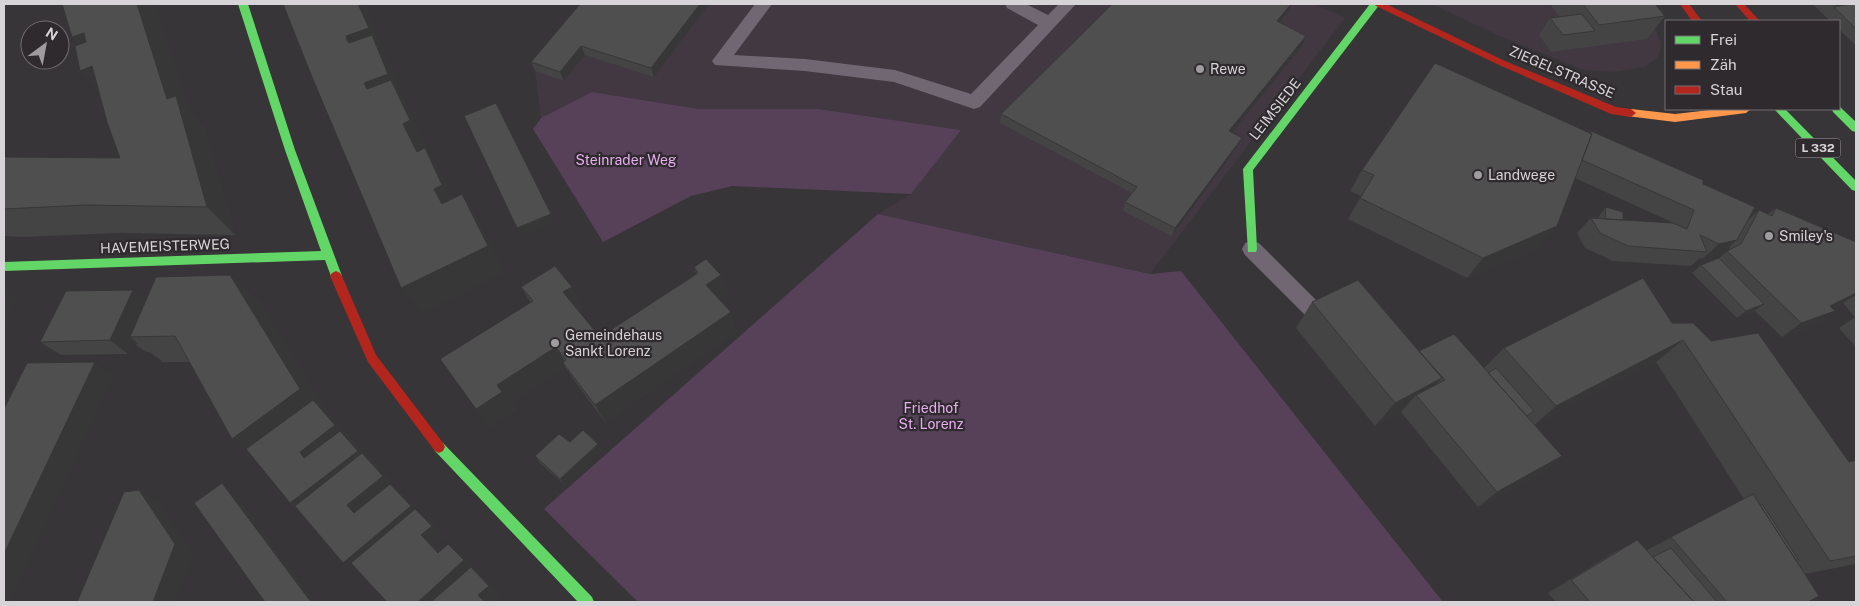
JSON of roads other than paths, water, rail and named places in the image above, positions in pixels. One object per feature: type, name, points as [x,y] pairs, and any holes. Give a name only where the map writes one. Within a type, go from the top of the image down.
[{"type":"street","points":[[243,4],[290,150],[328,255],[372,358],[435,443],[587,602]]},
{"type":"street","name":"LEIMSIEDE","points":[[1252,249],[1248,169],[1375,4]]},
{"type":"street","name":"ZIEGELSTRASSE","points":[[1379,4],[1502,63],[1615,111],[1675,118],[1738,110]]},
{"type":"street","points":[[1684,4],[1696,20]]},
{"type":"street","points":[[1739,4],[1754,20]]},
{"type":"street","name":"L 332","points":[[1780,110],[1856,187]]},
{"type":"street","name":"L 332","points":[[1838,110],[1856,128]]},
{"type":"street","name":"HAVEMEISTERWEG","points":[[4,267],[328,255]]},
{"type":"lane","points":[[764,4],[721,61],[806,65],[895,76],[974,102],[1068,4]]},
{"type":"lane","points":[[1013,4],[1049,23]]},
{"type":"lane","points":[[1252,249],[1314,311]]},
{"type":"place","name":"Rewe","points":[[1200,69]]},
{"type":"place","name":"Landwege","points":[[1478,175]]},
{"type":"place","name":"Smiley's","points":[[1769,236]]},
{"type":"place","name":"Gemeindehaus Sankt Lorenz","points":[[555,343]]},
{"type":"park label","name":"Steinrader Weg","points":[[626,160]]},
{"type":"park label","name":"Friedhof St. Lorenz","points":[[931,416]]}]
